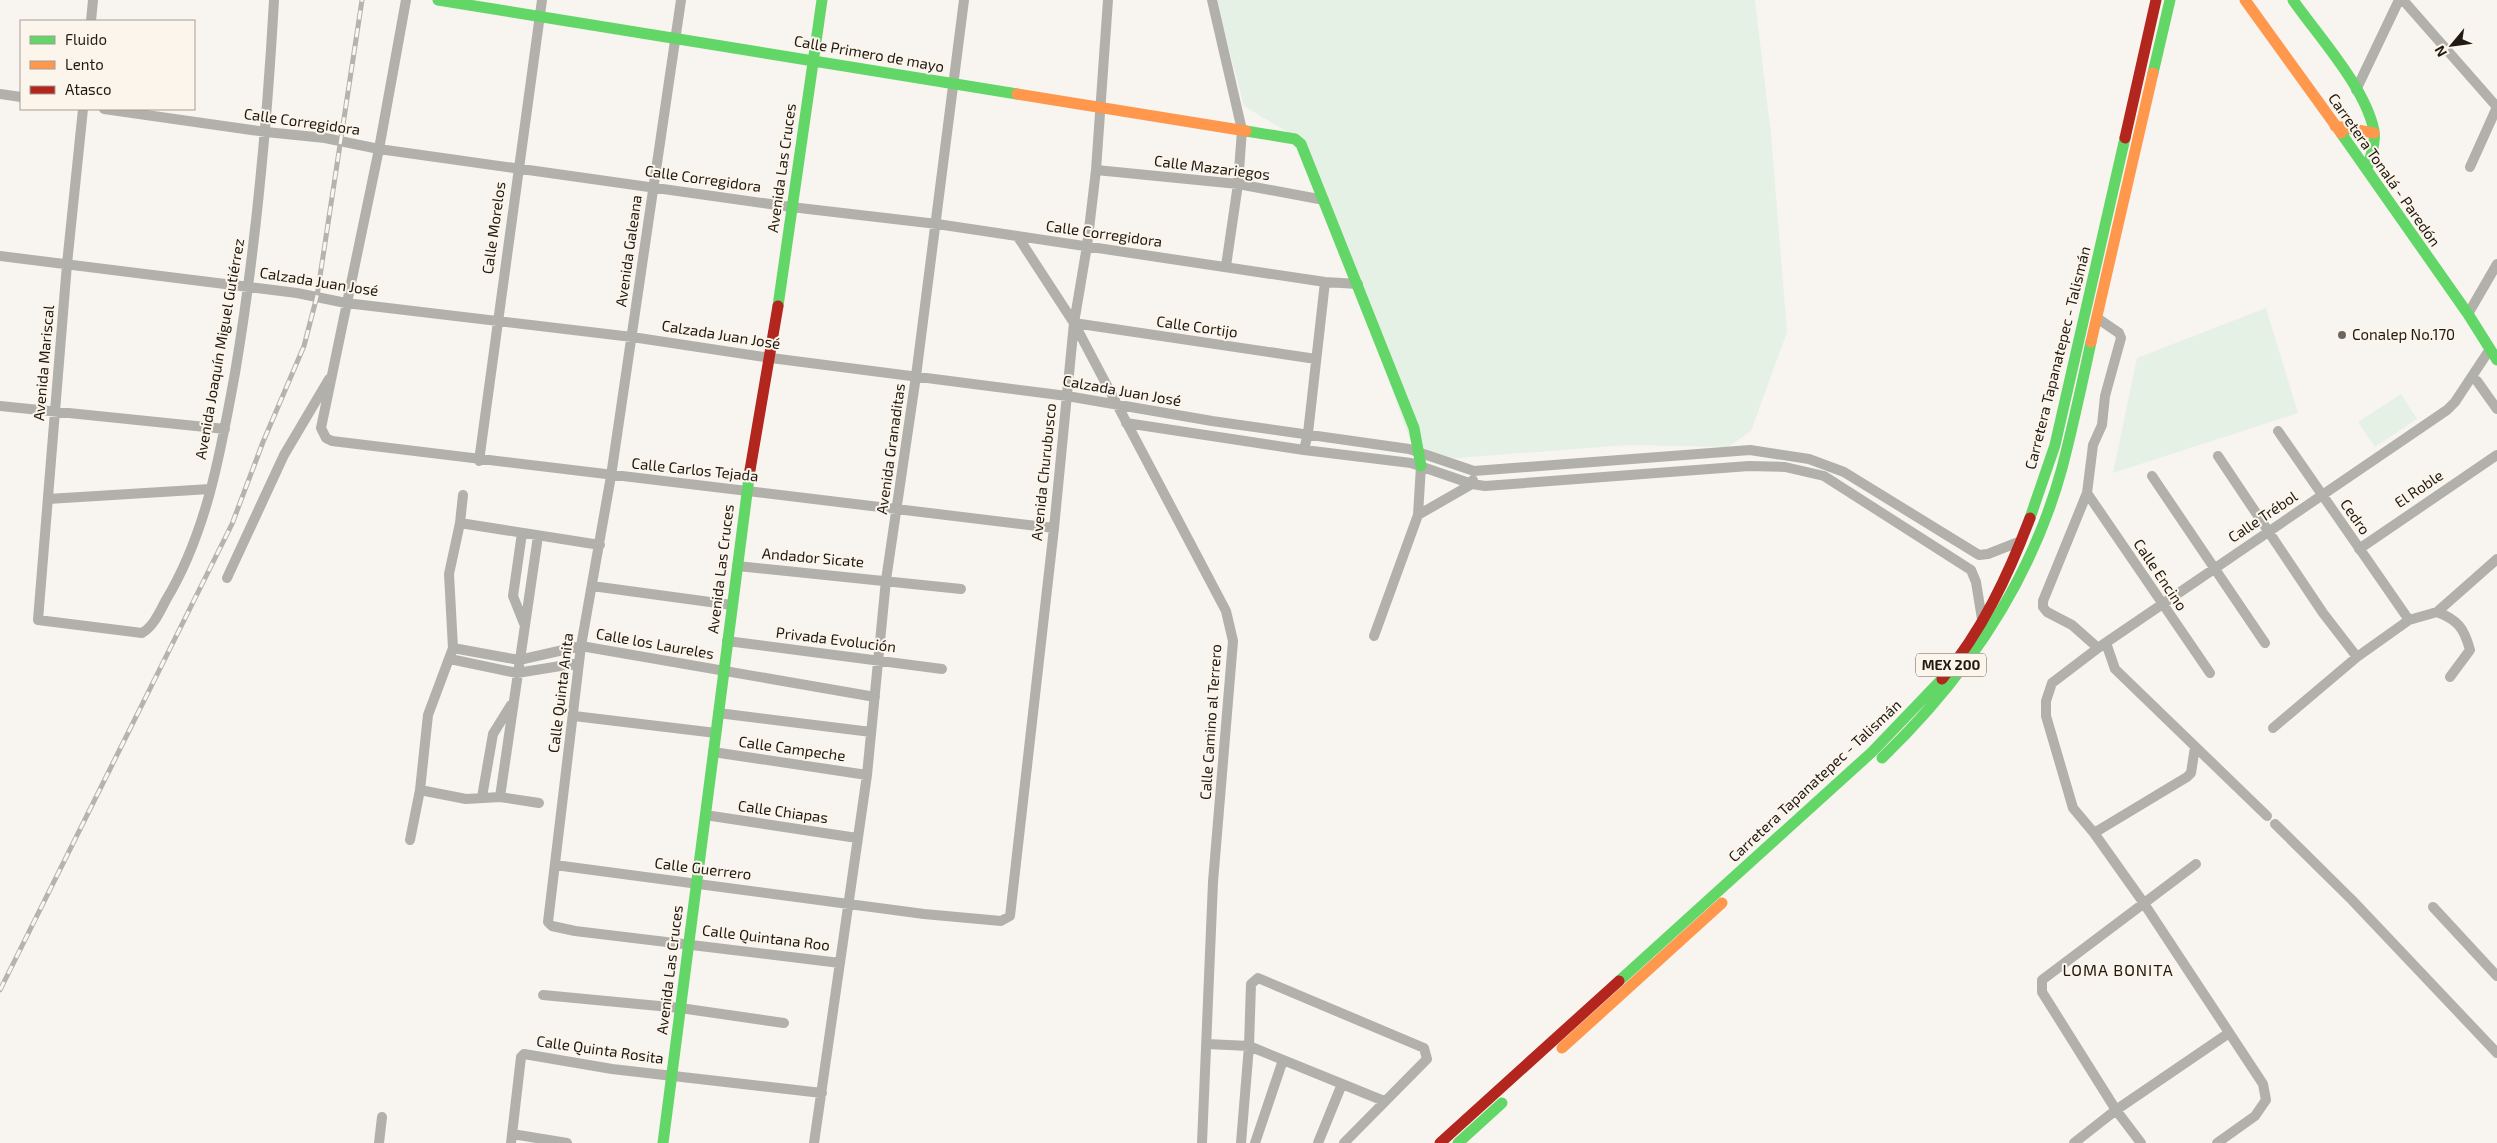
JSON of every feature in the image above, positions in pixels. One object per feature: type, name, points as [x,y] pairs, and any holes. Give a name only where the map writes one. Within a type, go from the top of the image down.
[{"type":"main road","name":"Calle Primero de mayo","points":[[438,0],[812,59],[953,84],[1294,139],[1301,144],[1324,200]]},
{"type":"main road","name":"Avenida Las Cruces","points":[[663,1143],[746,491],[770,358],[822,0]]},
{"type":"main road","name":"Carretera Tapanatepec - Talismán","points":[[1440,1143],[1872,752],[1910,715],[1965,647],[1982,622],[2022,541],[2055,446],[2156,0]]},
{"type":"main road","name":"Carretera Tapanatepec - Talismán","points":[[1458,1143],[1910,732],[1962,673],[2013,594],[2028,562],[2062,469],[2170,0]]},
{"type":"main road","name":"Carretera Tonalá - Paredón","points":[[2244,0],[2367,169],[2468,314],[2497,360]]},
{"type":"main road","points":[[2293,0],[2356,90],[2368,114],[2374,133],[2367,169]]},
{"type":"main road","points":[[2335,126],[2374,133]]},
{"type":"main road","points":[[1324,200],[1414,428],[1419,451],[1426,467]]},
{"type":"street","points":[[91,20],[93,0]]},
{"type":"street","name":"Avenida Joaquín Miguel Gutiérrez","points":[[38,620],[133,633],[147,629],[178,580],[193,547],[225,429],[250,287],[266,132],[274,0]]},
{"type":"street","points":[[227,578],[284,455],[334,369],[379,149],[406,0]]},
{"type":"street","name":"Calle Morelos","points":[[479,461],[517,168],[542,0]]},
{"type":"street","name":"Avenida Galeana","points":[[611,476],[681,0]]},
{"type":"street","name":"Avenida Granaditas","points":[[814,1143],[867,775],[886,580],[898,511],[964,0]]},
{"type":"street","name":"Avenida Churubusco","points":[[1010,916],[1054,528],[1074,323],[1096,170],[1098,108],[1108,0]]},
{"type":"street","points":[[1212,0],[1242,130],[1238,184],[1226,266]]},
{"type":"street","points":[[2356,90],[2401,0],[2497,107],[2470,167]]},
{"type":"street","points":[[0,94],[20,97]]},
{"type":"street","name":"Avenida Mariscal","points":[[38,620],[67,264],[83,110]]},
{"type":"street","name":"Calle Corregidora","points":[[111,110],[266,132],[325,138],[379,149],[791,207],[936,224],[1325,282],[1358,284]]},
{"type":"street","name":"Calle Mazariegos","points":[[1096,170],[1238,184],[1324,200]]},
{"type":"street","name":"Calle Camino al Terrero","points":[[1018,237],[1074,323],[1226,611],[1233,641],[1213,882],[1202,1143]]},
{"type":"street","name":"Calzada Juan José","points":[[0,256],[317,296],[346,303],[632,337],[770,358],[1067,396],[1212,421],[1308,433],[1419,451],[1474,471]]},
{"type":"street","points":[[2468,314],[2497,264]]},
{"type":"street","points":[[1304,450],[1308,433],[1325,282]]},
{"type":"street","points":[[2097,318],[2119,333],[2121,338],[2105,396],[2102,425],[2092,446],[2087,493],[2043,607],[2047,612],[2072,625],[2102,646],[2115,669],[2267,816]]},
{"type":"street","name":"Calle Cortijo","points":[[1074,323],[1316,359]]},
{"type":"street","name":"Calle Trébol","points":[[2094,833],[2073,808],[2046,716],[2046,702],[2052,683],[2102,646],[2447,410],[2456,402],[2490,349]]},
{"type":"street","name":"Calle Carlos Tejada","points":[[334,369],[321,428],[326,438],[332,441],[479,461],[1054,528]]},
{"type":"street","points":[[2477,382],[2497,409]]},
{"type":"street","points":[[0,406],[225,429]]},
{"type":"street","name":"Calzada Juan José","points":[[1126,423],[1426,467],[1472,484]]},
{"type":"street","name":"Cedro","points":[[2278,431],[2409,620]]},
{"type":"street","points":[[1472,484],[1474,471],[1750,450],[1809,459],[1844,472],[1979,555],[1988,554],[2022,541]]},
{"type":"street","name":"El Roble","points":[[2359,549],[2497,455]]},
{"type":"street","points":[[2218,456],[2267,532],[2323,613],[2357,657]]},
{"type":"street","points":[[1418,515],[1472,484],[1485,486],[1749,466],[1785,466],[1824,476],[1971,570],[1976,582],[1982,622]]},
{"type":"street","points":[[1374,636],[1418,515],[1426,467]]},
{"type":"street","name":"Calle Quinta Anita","points":[[548,915],[574,716],[581,646],[611,476]]},
{"type":"street","points":[[2152,476],[2265,643]]},
{"type":"street","points":[[48,500],[210,489]]},
{"type":"street","name":"Calle Encino","points":[[2087,493],[2210,673]]},
{"type":"street","points":[[410,840],[420,790],[428,714],[453,648],[448,591],[449,574],[460,522],[463,495]]},
{"type":"street","points":[[460,522],[600,545]]},
{"type":"street","points":[[522,533],[513,596],[524,626]]},
{"type":"street","points":[[500,797],[538,536]]},
{"type":"street","points":[[1971,570],[1979,555]]},
{"type":"street","points":[[2273,728],[2357,657],[2409,620],[2437,612],[2454,598],[2472,578],[2497,559]]},
{"type":"street","name":"Andador Sicate","points":[[737,566],[962,589]]},
{"type":"street","points":[[592,586],[732,605]]},
{"type":"street","points":[[2450,677],[2470,650],[2467,640],[2455,619],[2454,598]]},
{"type":"street","points":[[2437,612],[2455,619]]},
{"type":"street","name":"Privada Evolución","points":[[728,641],[942,669]]},
{"type":"street","points":[[453,648],[519,660],[581,646]]},
{"type":"street","name":"Calle los Laureles","points":[[581,646],[723,672],[875,696]]},
{"type":"street","points":[[450,659],[517,673],[579,663]]},
{"type":"street","points":[[482,797],[493,734],[513,702]]},
{"type":"street","points":[[718,713],[871,732]]},
{"type":"street","points":[[574,716],[716,733]]},
{"type":"street","points":[[2195,747],[2191,773],[2187,777],[2094,833],[2143,902],[2263,1084],[2266,1100],[2255,1116],[2217,1143]]},
{"type":"street","name":"Calle Campeche","points":[[713,752],[867,775]]},
{"type":"street","points":[[420,790],[449,797],[500,797],[539,803]]},
{"type":"street","name":"Calle Chiapas","points":[[705,815],[857,838]]},
{"type":"street","points":[[2276,824],[2352,900],[2497,1053]]},
{"type":"street","points":[[2141,1143],[2116,1110],[2042,992],[2042,980],[2143,902],[2196,864]]},
{"type":"street","name":"Calle Guerrero","points":[[555,865],[924,914],[1000,921],[1010,916]]},
{"type":"street","points":[[2433,907],[2497,976]]},
{"type":"street","name":"Calle Quintana Roo","points":[[548,915],[548,922],[552,926],[560,928],[840,963]]},
{"type":"street","points":[[1241,1143],[1249,1046],[1251,984],[1258,978],[1424,1048],[1427,1059],[1344,1143]]},
{"type":"street","points":[[543,994],[680,1008],[784,1023]]},
{"type":"street","points":[[2074,1143],[2116,1110],[2229,1033]]},
{"type":"street","points":[[1207,1044],[1249,1046],[1384,1101]]},
{"type":"street","name":"Calle Quinta Rosita","points":[[511,1138],[521,1057],[524,1054],[612,1069],[822,1093]]},
{"type":"street","points":[[1255,1143],[1283,1060]]},
{"type":"street","points":[[1318,1143],[1342,1084]]},
{"type":"street","points":[[379,1143],[382,1117]]},
{"type":"street","points":[[511,1138],[567,1143]]},
{"type":"shaded area","points":[[1216,0],[1755,0],[1771,135],[1787,332],[1751,431],[1728,447],[1628,445],[1444,459],[1410,440],[1351,275],[1289,133],[1244,106]]},
{"type":"shaded area","points":[[2266,308],[2298,413],[2113,473],[2137,358]]},
{"type":"shaded area","points":[[2401,394],[2417,419],[2375,447],[2358,422]]},
{"type":"railway","points":[[0,990],[232,524],[263,442],[304,346],[317,296],[362,0]]},
{"type":"traffic: fast","points":[[438,0],[1017,94]]},
{"type":"traffic: fast","points":[[778,306],[822,0]]},
{"type":"traffic: fast","points":[[2153,73],[2170,0]]},
{"type":"traffic: fast","points":[[2293,0],[2340,63],[2361,97],[2369,115],[2374,136],[2367,169]]},
{"type":"traffic: fast","points":[[1246,131],[1295,139],[1301,144],[1414,428],[1421,466]]},
{"type":"traffic: fast","points":[[2341,133],[2468,314],[2497,360]]},
{"type":"traffic: fast","points":[[2030,518],[2055,445],[2125,138]]},
{"type":"traffic: fast","points":[[1882,758],[1913,727],[1968,661],[2014,588],[2033,550],[2049,510],[2074,421],[2091,342]]},
{"type":"traffic: fast","points":[[663,1143],[750,470]]},
{"type":"traffic: fast","points":[[1619,981],[1872,752],[1942,679]]},
{"type":"traffic: fast","points":[[1458,1143],[1502,1103]]},
{"type":"traffic: slow","points":[[2245,0],[2341,133]]},
{"type":"traffic: slow","points":[[2091,342],[2153,73]]},
{"type":"traffic: slow","points":[[1017,94],[1246,131]]},
{"type":"traffic: slow","points":[[2335,126],[2374,133]]},
{"type":"traffic: slow","points":[[1562,1048],[1722,903]]},
{"type":"traffic: jam","points":[[2125,138],[2156,0]]},
{"type":"traffic: jam","points":[[750,470],[778,306]]},
{"type":"traffic: jam","points":[[1942,679],[1970,642],[1993,602],[2013,561],[2030,518]]},
{"type":"traffic: jam","points":[[1440,1143],[1619,981]]},
{"type":"place","name":"Conalep No.170","points":[[2342,335]]},
{"type":"district","name":"LOMA BONITA","points":[[2118,970]]}]
